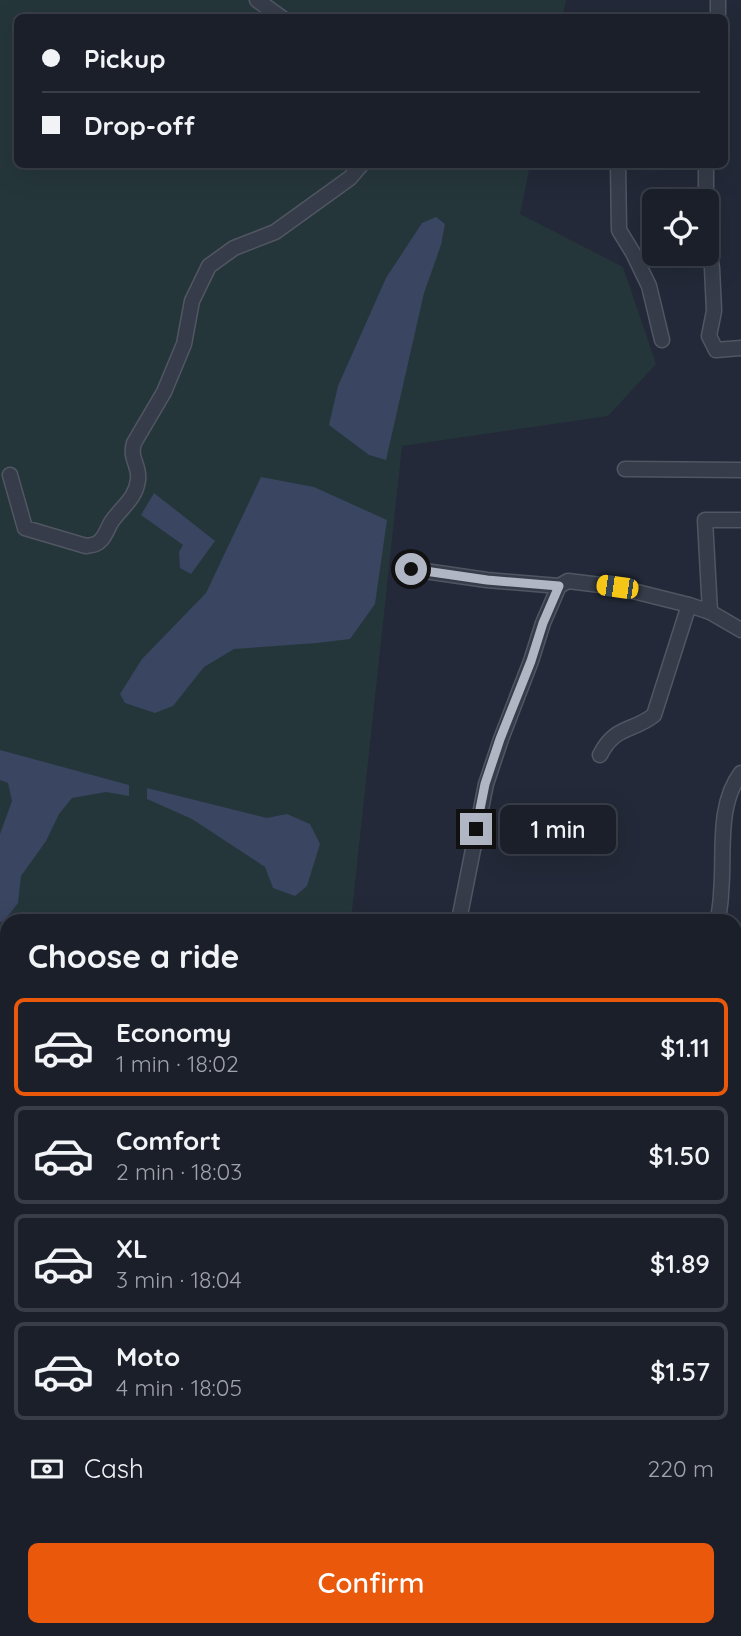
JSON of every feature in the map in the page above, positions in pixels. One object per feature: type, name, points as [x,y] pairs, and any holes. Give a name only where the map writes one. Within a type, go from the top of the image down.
[{"type":"street","points":[[257,0],[276,14]]},
{"type":"street","points":[[10,475],[25,528],[86,546],[95,545],[101,540],[136,492],[139,477],[131,452],[164,392],[184,344],[192,302],[209,266],[234,248],[275,232],[350,178],[359,168]]},
{"type":"street","points":[[618,168],[619,230],[634,253],[649,286],[662,340]]},
{"type":"street","points":[[706,168],[706,189]]},
{"type":"street","points":[[712,266],[714,311],[709,336],[716,350],[741,348]]},
{"type":"street","points":[[625,469],[741,470]]},
{"type":"street","points":[[710,612],[705,520],[741,520]]},
{"type":"street","points":[[411,569],[487,580],[559,586],[568,581],[606,585],[689,605],[710,612],[741,629]]},
{"type":"street","points":[[460,914],[485,784],[559,586]]},
{"type":"street","points":[[600,755],[611,737],[654,715],[689,605]]},
{"type":"street","points":[[719,914],[727,801],[735,780],[741,773]]},
{"type":"shaded area","points":[[0,0],[566,0],[563,14],[14,14],[14,168],[529,168],[520,214],[623,267],[656,364],[608,416],[402,446],[352,914],[0,914]]},
{"type":"water","points":[[436,217],[445,224],[441,245],[424,293],[386,460],[369,455],[329,425],[338,386],[386,278],[422,223]]},
{"type":"water","points":[[261,477],[314,487],[387,520],[375,604],[350,639],[234,649],[204,667],[173,706],[155,713],[125,703],[120,694],[142,659],[206,593]]},
{"type":"water","points":[[154,493],[215,541],[191,574],[180,568],[179,552],[183,545],[141,515]]},
{"type":"water","points":[[0,750],[129,785],[129,796],[106,792],[72,798],[59,814],[46,841],[21,876],[18,903],[9,914],[0,914],[0,834],[12,801],[8,783],[0,780]]},
{"type":"water","points":[[147,788],[267,818],[287,814],[310,824],[320,844],[307,886],[295,896],[273,888],[265,867],[192,819],[147,799]]},
{"type":"route","points":[[411,569],[487,580],[559,586],[500,739],[485,784],[476,829]]}]
